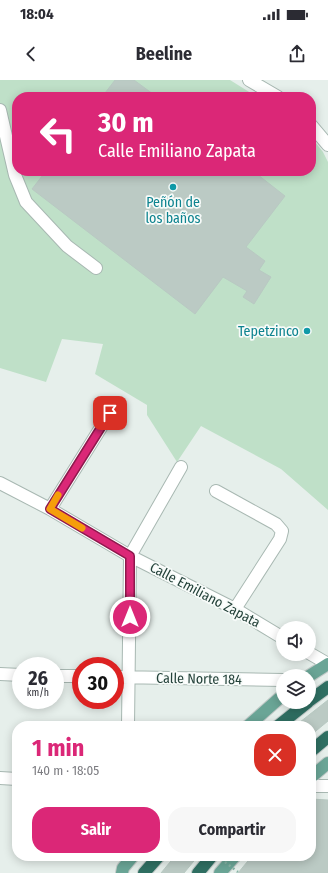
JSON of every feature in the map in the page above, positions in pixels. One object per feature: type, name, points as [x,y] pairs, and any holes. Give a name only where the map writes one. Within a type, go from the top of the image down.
[{"type":"highway","points":[[316,695],[328,687]]},
{"type":"highway","points":[[284,721],[298,709]]},
{"type":"highway","points":[[316,747],[328,737]]},
{"type":"highway","points":[[144,873],[155,861]]},
{"type":"highway","points":[[198,873],[208,861]]},
{"type":"main road","points":[[316,672],[328,664]]},
{"type":"main road","points":[[254,721],[276,701]]},
{"type":"main road","points":[[316,773],[328,762]]},
{"type":"main road","points":[[220,873],[231,861]]},
{"type":"street","points":[[248,80],[269,92]]},
{"type":"street","points":[[0,110],[12,162]]},
{"type":"street","points":[[316,131],[328,145]]},
{"type":"street","points":[[15,176],[26,202],[67,246],[96,268]]},
{"type":"street","points":[[50,509],[110,413]]},
{"type":"street","points":[[128,721],[130,556],[181,467]]},
{"type":"street","name":"Calle Emiliano Zapata","points":[[0,483],[50,509],[130,556],[235,609],[276,634]]},
{"type":"street","points":[[216,491],[276,524],[282,531],[280,539],[235,609]]},
{"type":"street","points":[[316,657],[328,664]]},
{"type":"street","points":[[0,674],[12,675]]},
{"type":"street","name":"Calle Norte 184","points":[[124,678],[276,680]]},
{"type":"street","points":[[0,778],[12,779]]},
{"type":"street","points":[[316,786],[328,786]]},
{"type":"path","points":[[224,861],[238,872]]},
{"type":"green space","points":[[0,80],[230,80],[249,92],[12,92],[12,176],[316,176],[316,143],[323,152],[328,162],[328,510],[281,469],[201,426],[177,462],[147,415],[147,405],[95,374],[103,344],[62,339],[46,382],[0,368]]},
{"type":"building","points":[[115,80],[134,80],[150,92],[106,92]]},
{"type":"building","points":[[42,176],[259,176],[285,196],[246,247],[265,261],[259,270],[271,277],[254,304],[243,297],[247,291],[223,277],[195,314],[32,189]]},
{"type":"building","points":[[328,700],[328,721],[316,731],[316,721],[301,721]]},
{"type":"building","points":[[316,799],[328,800],[328,873],[238,873],[248,861],[316,861]]},
{"type":"building","points":[[171,861],[194,861],[184,873],[161,873]]},
{"type":"slow traffic","points":[[58,495],[50,509],[82,528]]},
{"type":"place","name":"Peñón de los baños","points":[[173,187]]},
{"type":"place","name":"Tepetzinco","points":[[307,331]]},
{"type":"route","points":[[110,413],[50,509],[130,556],[130,617]]}]
